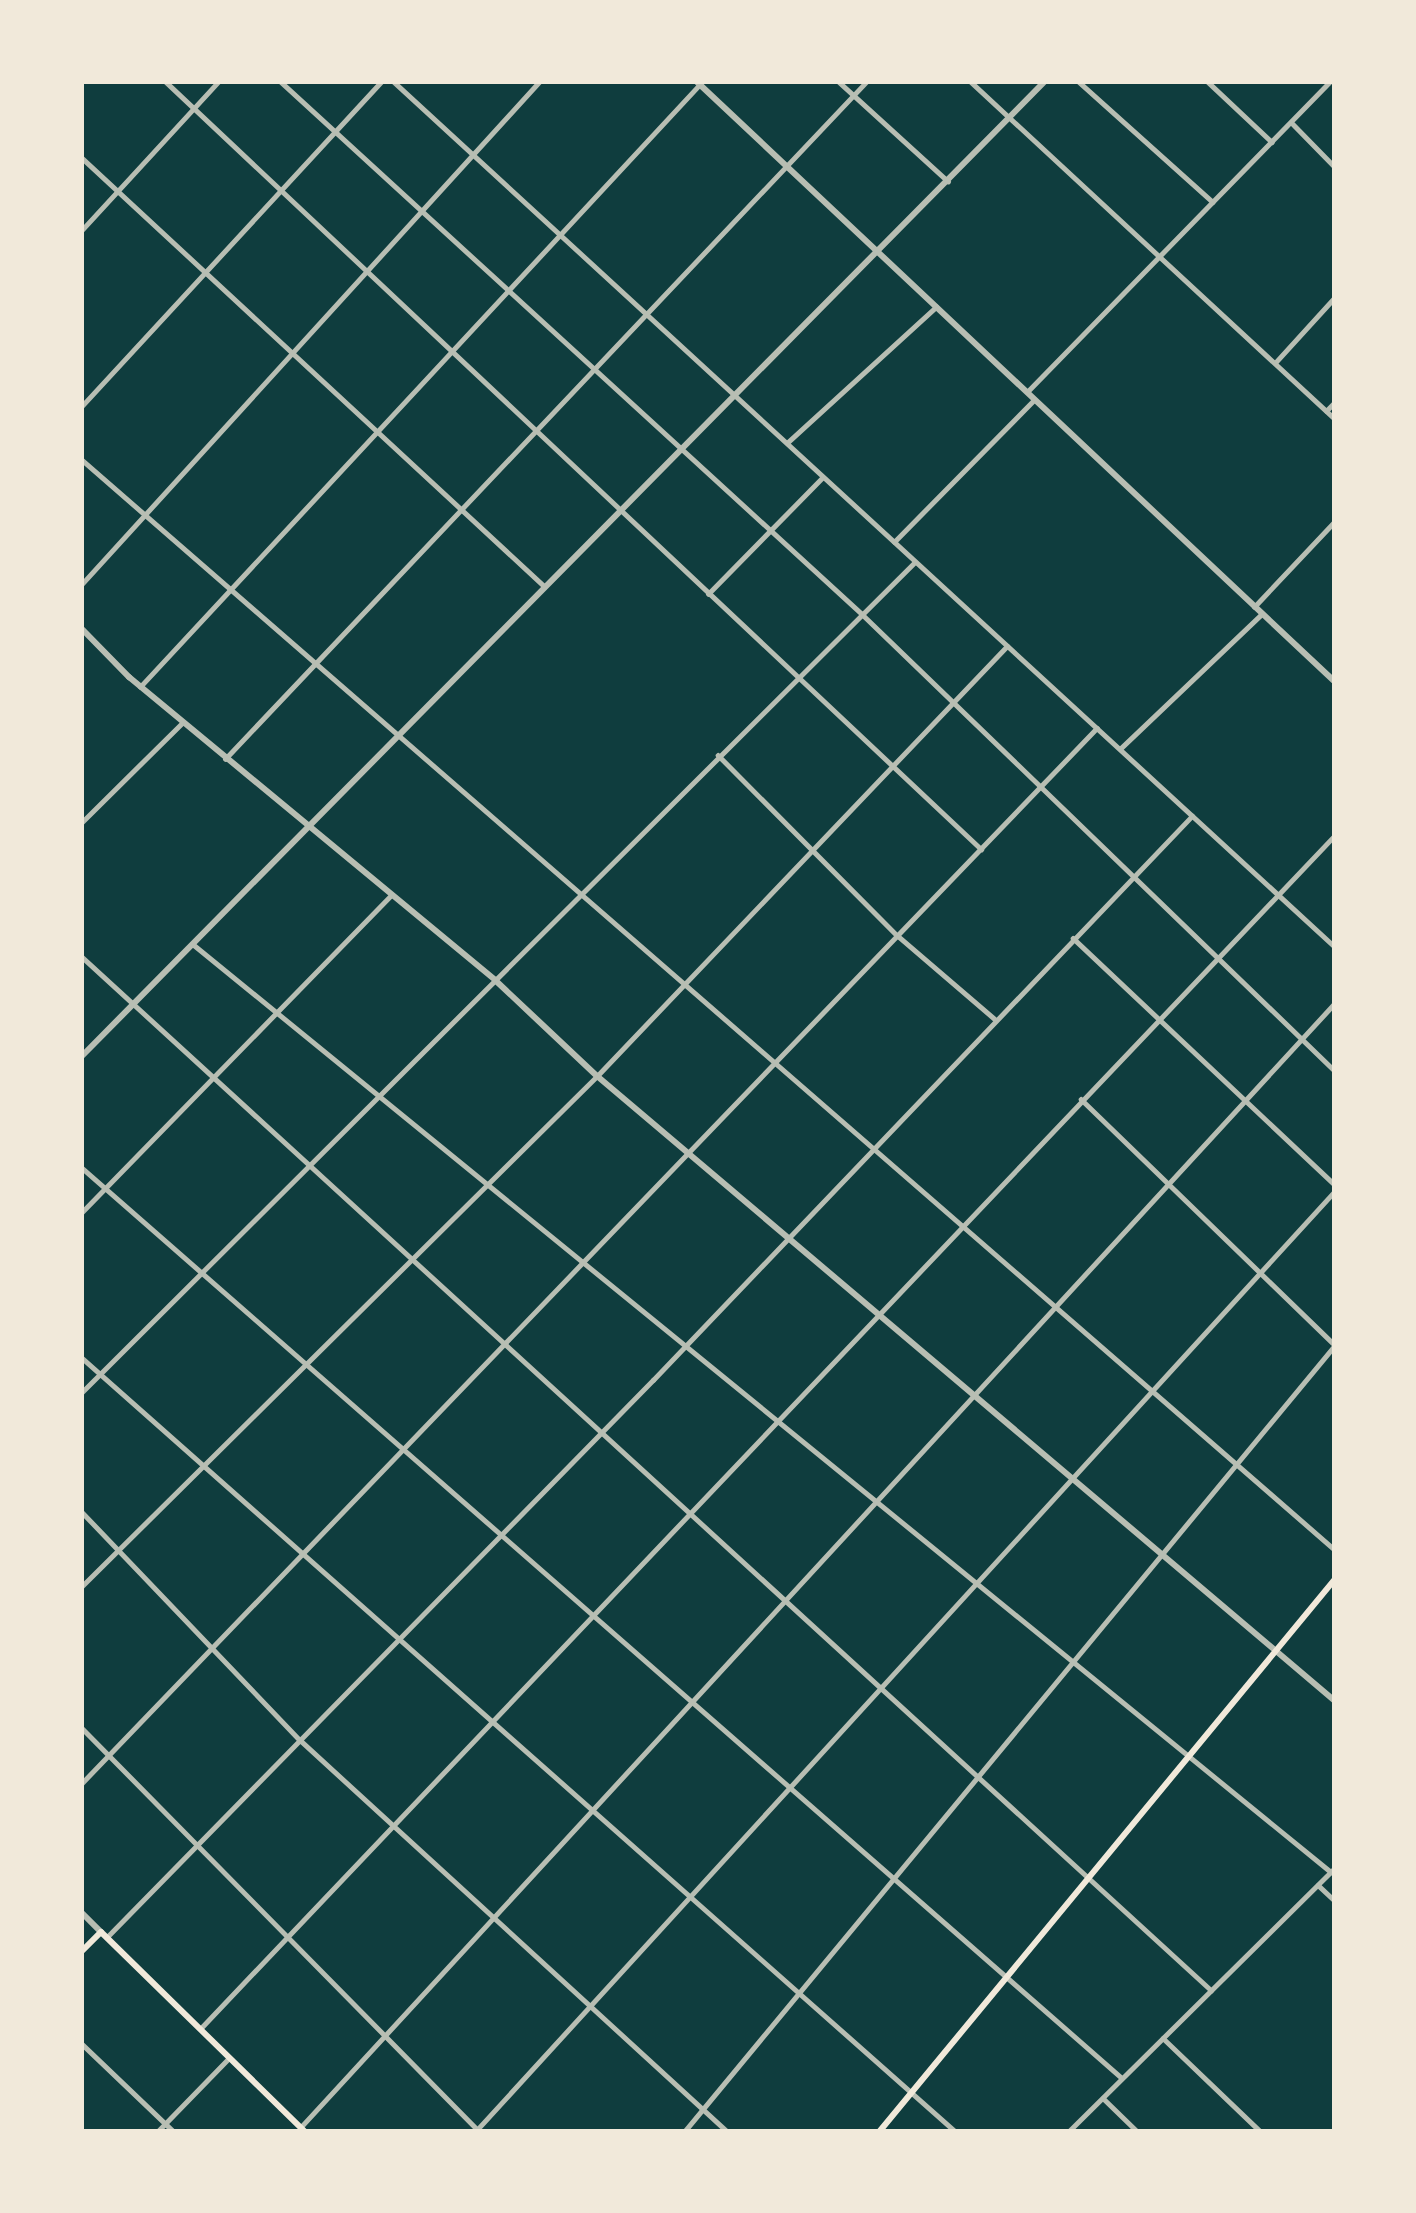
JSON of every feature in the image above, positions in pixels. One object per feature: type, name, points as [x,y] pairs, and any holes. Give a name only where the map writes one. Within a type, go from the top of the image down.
[{"type":"main road","points":[[879,2132],[1335,1579]]},
{"type":"main road","points":[[81,1952],[104,1934],[303,2130]]},
{"type":"street","points":[[165,81],[981,849]]},
{"type":"street","points":[[81,231],[218,81]]},
{"type":"street","points":[[280,81],[862,614],[1335,1071]]},
{"type":"street","points":[[81,407],[382,81]]},
{"type":"street","points":[[393,81],[1335,947]]},
{"type":"street","points":[[81,585],[540,81]]},
{"type":"street","points":[[838,81],[948,181]]},
{"type":"street","points":[[225,760],[650,317],[867,81]]},
{"type":"street","points":[[970,81],[1335,419]]},
{"type":"street","points":[[81,1057],[1045,81]]},
{"type":"street","points":[[1078,81],[1213,202]]},
{"type":"street","points":[[1207,81],[1272,142]]},
{"type":"street","points":[[1027,392],[1331,81]]},
{"type":"street","points":[[140,686],[700,82],[1335,682]]},
{"type":"street","points":[[1291,123],[1335,167]]},
{"type":"street","points":[[81,157],[547,589]]},
{"type":"street","points":[[1275,363],[1335,297]]},
{"type":"street","points":[[787,443],[936,308]]},
{"type":"street","points":[[895,542],[1034,400]]},
{"type":"street","points":[[1326,411],[1335,402]]},
{"type":"street","points":[[81,459],[1335,1550]]},
{"type":"street","points":[[708,594],[823,477]]},
{"type":"street","points":[[1254,607],[1335,521]]},
{"type":"street","points":[[81,1393],[578,892],[916,562]]},
{"type":"street","points":[[1120,749],[1262,614]]},
{"type":"street","points":[[81,628],[225,760],[495,980],[596,1076],[1335,1701]]},
{"type":"street","points":[[81,1587],[596,1076],[1007,646]]},
{"type":"street","points":[[81,823],[182,723]]},
{"type":"street","points":[[81,1784],[1097,728]]},
{"type":"street","points":[[718,755],[815,847],[898,936],[995,1019]]},
{"type":"street","points":[[81,1912],[104,1934],[201,1841],[600,1435],[1192,816]]},
{"type":"street","points":[[200,2029],[876,1312],[1335,835]]},
{"type":"street","points":[[81,1213],[390,896]]},
{"type":"street","points":[[81,1726],[292,1932],[478,2131],[1335,1188],[1073,938]]},
{"type":"street","points":[[194,945],[377,1098],[586,1261],[976,1586],[1333,1870],[1068,2132]]},
{"type":"street","points":[[81,956],[409,1262],[1211,1990]]},
{"type":"street","points":[[303,2130],[972,1392],[1335,1003]]},
{"type":"street","points":[[685,2132],[1232,1461],[1335,1345],[1081,1099]]},
{"type":"street","points":[[81,1167],[1122,2078]]},
{"type":"street","points":[[81,1357],[956,2132]]},
{"type":"street","points":[[81,1510],[300,1740],[496,1913],[728,2132]]},
{"type":"street","points":[[1318,1885],[1335,1901]]},
{"type":"street","points":[[1163,2038],[1261,2132]]},
{"type":"street","points":[[81,2043],[174,2132]]},
{"type":"street","points":[[157,2132],[229,2058]]},
{"type":"street","points":[[1102,2098],[1138,2132]]}]
